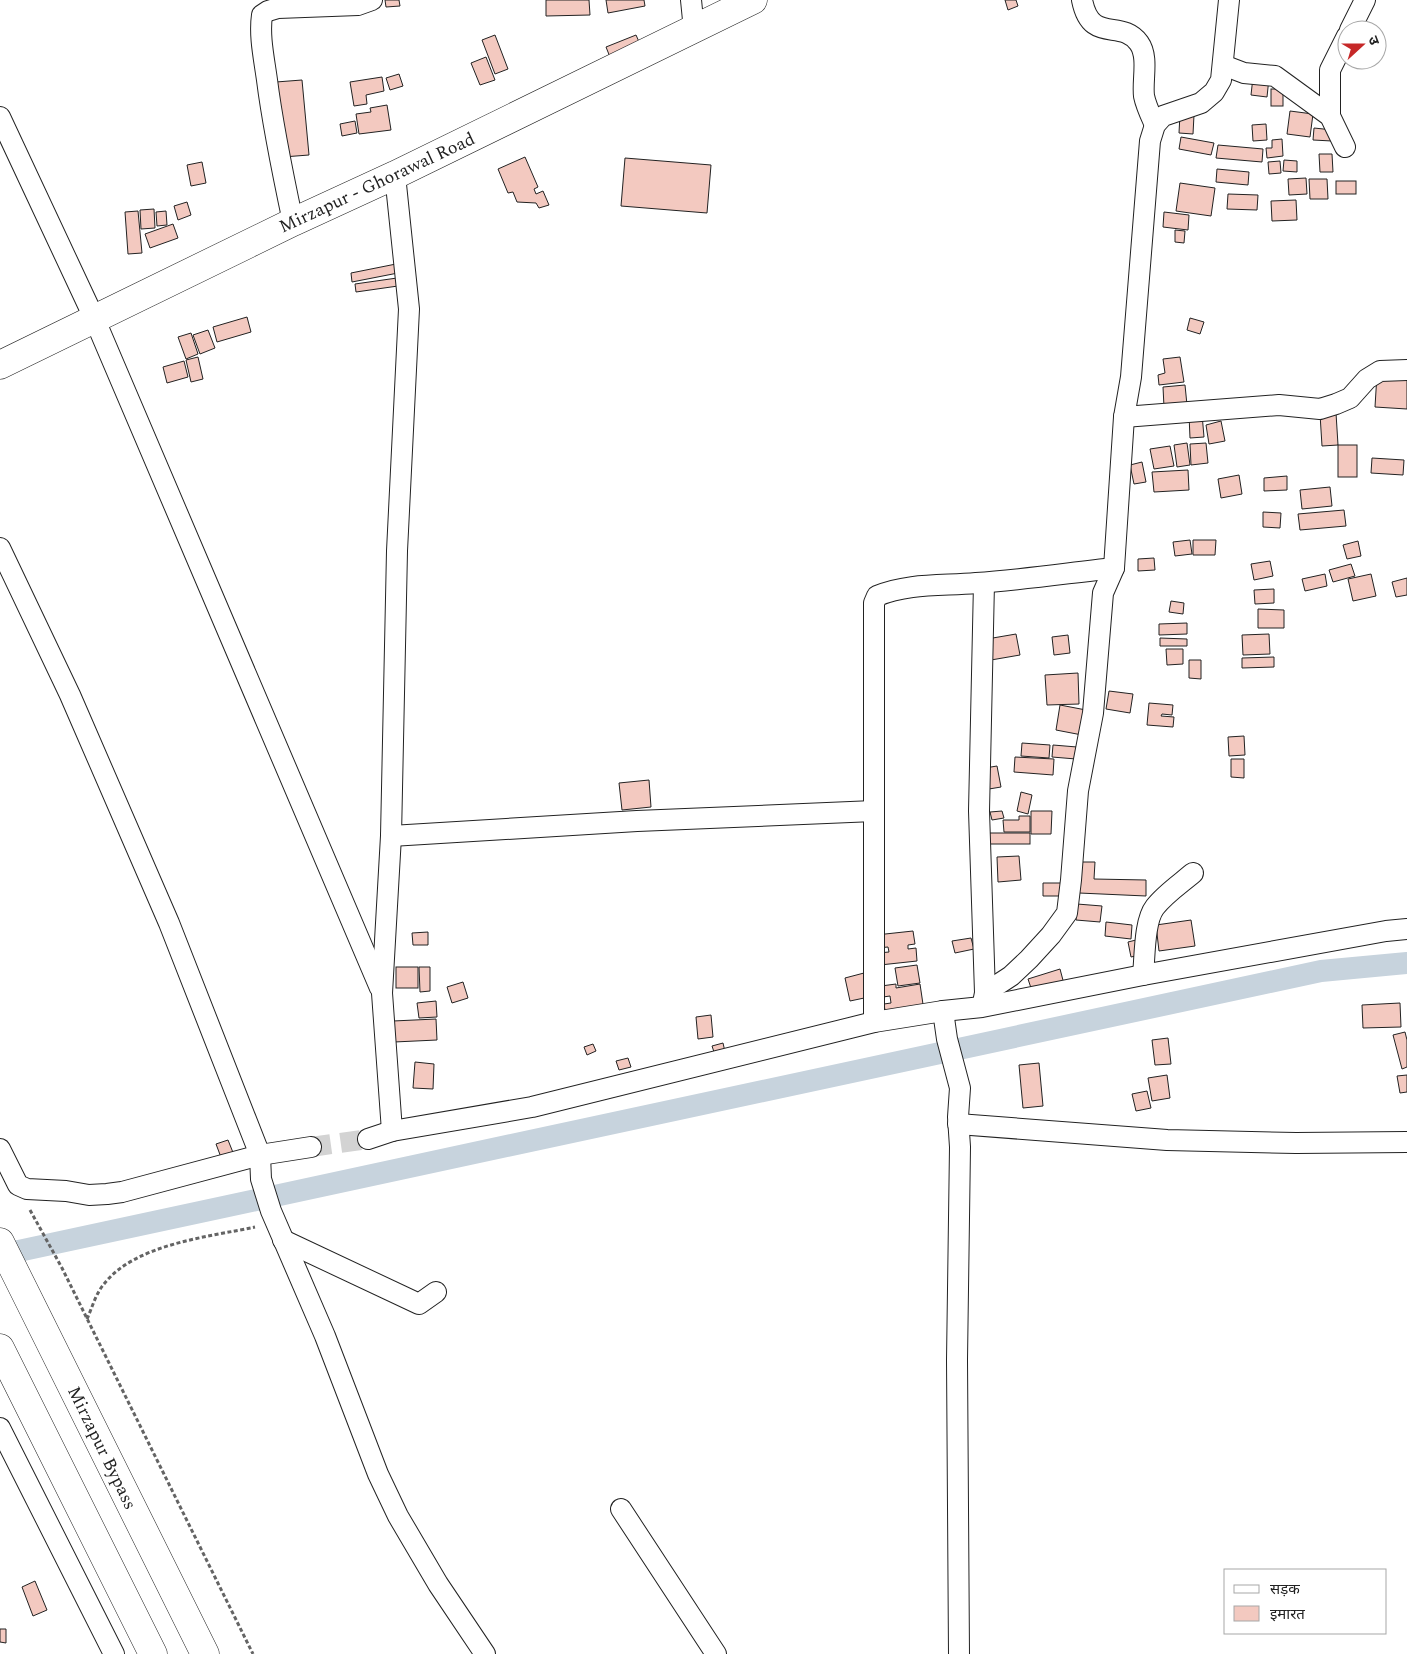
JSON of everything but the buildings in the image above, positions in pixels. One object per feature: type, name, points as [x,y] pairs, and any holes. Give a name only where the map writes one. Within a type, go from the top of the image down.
[{"type":"main road","name":"Mirzapur - Ghorawal Road","points":[[0,365],[753,0]]},
{"type":"main road","name":"Mirzapur Bypass","points":[[0,1242],[205,1654]]},
{"type":"main road","points":[[0,1348],[153,1654]]},
{"type":"street","points":[[293,222],[274,132],[262,46],[262,15],[268,10],[278,8],[358,5],[372,0]]},
{"type":"street","points":[[691,0],[694,30]]},
{"type":"street","points":[[1082,0],[1084,12],[1089,21],[1100,27],[1134,37],[1140,44],[1143,54],[1144,98],[1155,126]]},
{"type":"street","points":[[983,1000],[1029,959],[1051,935],[1067,913],[1078,791],[1093,713],[1103,593],[1114,568],[1124,417],[1131,377],[1150,141],[1155,126],[1164,116],[1200,103],[1214,92],[1221,80],[1229,0]]},
{"type":"street","points":[[1355,20],[1365,0]]},
{"type":"street","points":[[1337,56],[1330,70],[1330,116],[1345,148]]},
{"type":"street","points":[[1223,65],[1244,73],[1275,76],[1330,116]]},
{"type":"street","points":[[0,117],[95,320],[382,993]]},
{"type":"street","points":[[392,1131],[382,993],[391,836],[397,551],[409,309],[395,175]]},
{"type":"street","points":[[1124,417],[1279,405],[1320,409],[1350,398],[1366,379],[1380,371],[1407,370]]},
{"type":"street","points":[[0,548],[70,695],[169,923],[260,1155],[261,1179],[277,1224],[325,1336],[378,1474],[398,1516],[438,1584],[485,1654]]},
{"type":"street","points":[[874,1022],[874,603],[877,596],[913,586],[984,583],[1114,568]]},
{"type":"street","points":[[983,1000],[979,811],[984,583]]},
{"type":"street","points":[[391,836],[637,821],[874,812]]},
{"type":"street","points":[[1143,975],[1148,922],[1154,908],[1165,896],[1193,873]]},
{"type":"street","points":[[368,1139],[392,1131],[532,1108],[874,1022],[943,1011],[983,1000],[1143,975],[1386,931],[1407,929]]},
{"type":"street","points":[[943,1011],[947,1039],[960,1088],[958,1124],[960,1147],[957,1360],[958,1654]]},
{"type":"street","points":[[958,1124],[1167,1140],[1296,1143],[1407,1142]]},
{"type":"street","points":[[0,1149],[18,1185],[39,1191],[66,1191],[89,1195],[140,1188],[260,1155],[312,1147]]},
{"type":"street","points":[[277,1224],[419,1304],[436,1292]]},
{"type":"street","points":[[0,1428],[114,1654]]},
{"type":"street","points":[[621,1509],[716,1654]]},
{"type":"path","points":[[87,1319],[103,1285],[118,1269],[136,1257],[163,1247],[277,1224]]},
{"type":"path","points":[[40,1229],[62,1268],[253,1654]]},
{"type":"waterway","points":[[0,1255],[1321,971],[1407,963]]},
{"type":"tunnel","points":[[311,1147],[368,1139]]}]
